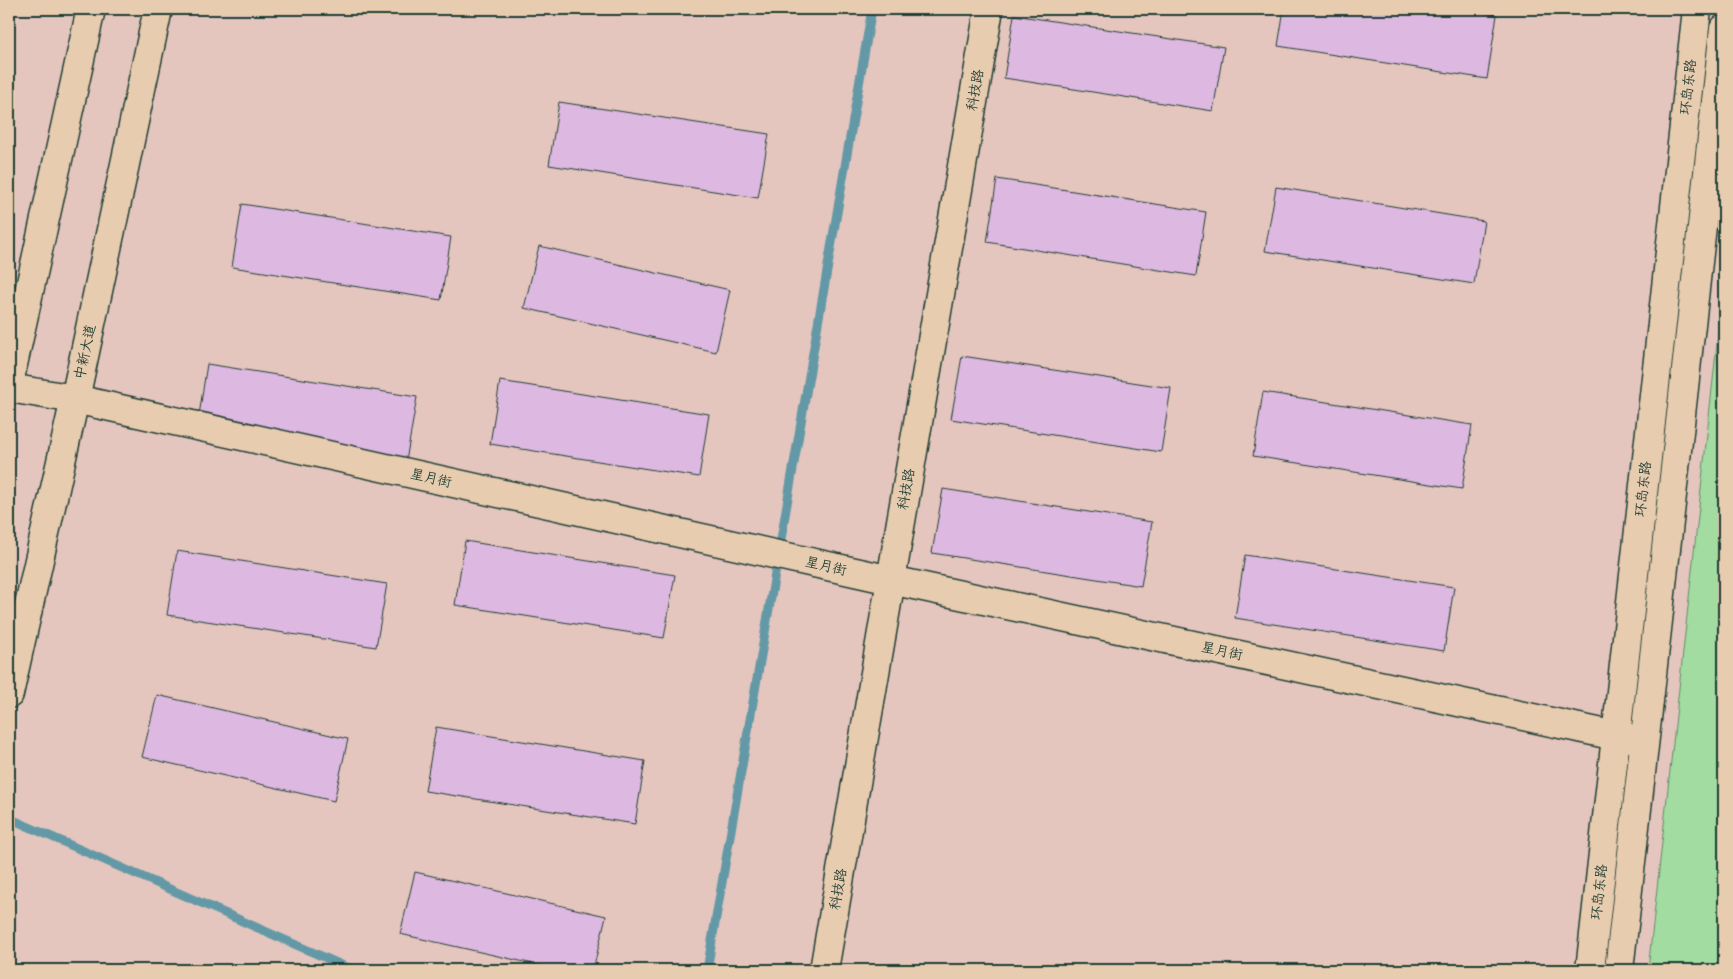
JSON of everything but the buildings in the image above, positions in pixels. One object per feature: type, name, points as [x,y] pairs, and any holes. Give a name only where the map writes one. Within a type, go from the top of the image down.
[{"type":"street","points":[[9,384],[91,9]]},
{"type":"street","name":"中新大道","points":[[9,694],[75,399],[158,9]]},
{"type":"street","name":"科技路","points":[[824,970],[989,9]]},
{"type":"street","name":"环岛东路","points":[[1590,970],[1697,9]]},
{"type":"street","name":"环岛东路","points":[[1618,970],[1724,29]]},
{"type":"street","name":"星月街","points":[[9,388],[75,399],[891,580],[1616,736],[1644,740]]},
{"type":"green space","points":[[1724,280],[1724,970],[1648,970]]},
{"type":"waterway","points":[[707,970],[872,9]]},
{"type":"waterway","points":[[9,818],[353,970]]}]
